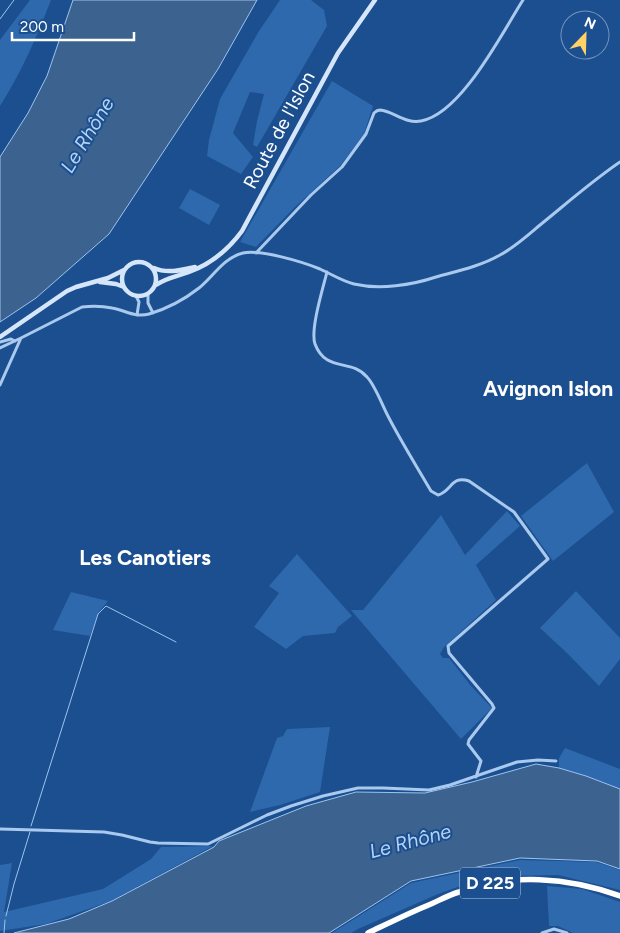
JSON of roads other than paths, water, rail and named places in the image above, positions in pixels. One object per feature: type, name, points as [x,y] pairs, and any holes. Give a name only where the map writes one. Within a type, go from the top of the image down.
[{"type":"highway","name":"D 225","points":[[368,933],[458,892],[496,882],[534,879],[555,880],[602,889],[620,896]]},
{"type":"street","name":"Route de l'Islon","points":[[156,285],[171,277],[202,266],[220,255],[234,242],[242,231],[338,53],[375,0]]},
{"type":"street","points":[[256,253],[311,195],[342,166],[366,134],[376,111],[381,110],[418,122],[434,116],[452,103],[471,81],[523,0]]},
{"type":"street","points":[[0,348],[82,307],[112,308],[137,316],[153,313],[189,296],[228,260],[243,253],[256,253],[302,262],[347,282],[365,286],[416,283],[476,266],[491,260],[511,248],[620,162]]},
{"type":"street","points":[[0,337],[67,291],[96,282],[124,270],[130,264],[143,262],[153,268],[157,279],[154,288],[148,294],[140,297],[131,295],[124,288],[116,284],[96,282]]},
{"type":"street","name":"Route de l'Islon","points":[[153,268],[170,272],[202,266]]},
{"type":"street","points":[[124,270],[122,279],[124,288]]},
{"type":"street","points":[[327,272],[314,330],[315,342],[320,354],[324,359],[359,370],[369,379],[431,491],[438,495],[442,494],[456,481],[460,479],[469,480],[514,512],[548,559],[448,646],[449,653],[494,708],[469,740],[468,744],[481,761],[476,777]]},
{"type":"street","points":[[148,294],[148,303],[153,313]]},
{"type":"street","points":[[136,296],[139,302],[137,316]]},
{"type":"street","points":[[0,385],[21,338]]},
{"type":"street","points":[[0,342],[11,339],[15,341]]},
{"type":"street","points":[[0,829],[104,832],[150,842],[208,844],[267,815],[323,796],[358,788],[429,790],[476,777],[517,762],[556,761]]},
{"type":"street","points":[[542,933],[554,929],[567,933]]},
{"type":"water","name":"Le Rhône","points":[[73,0],[257,0],[218,69],[109,234],[36,298],[0,322],[0,157],[28,113],[47,76]]},
{"type":"water","name":"Le Rhône","points":[[536,764],[586,776],[620,789],[620,869],[597,861],[520,858],[411,881],[329,933],[14,933],[69,919],[112,901],[214,847],[219,841],[306,806],[356,792],[425,793]]},
{"type":"waterway","points":[[0,19],[14,0]]},
{"type":"waterway","points":[[31,826],[98,614],[106,606],[176,642]]},
{"type":"waterway","points":[[6,916],[30,832]]},
{"type":"waterway","points":[[4,933],[5,920]]},
{"type":"district","name":"Avignon Islon","points":[[548,388]]},
{"type":"district","name":"Les Canotiers","points":[[145,557]]}]
